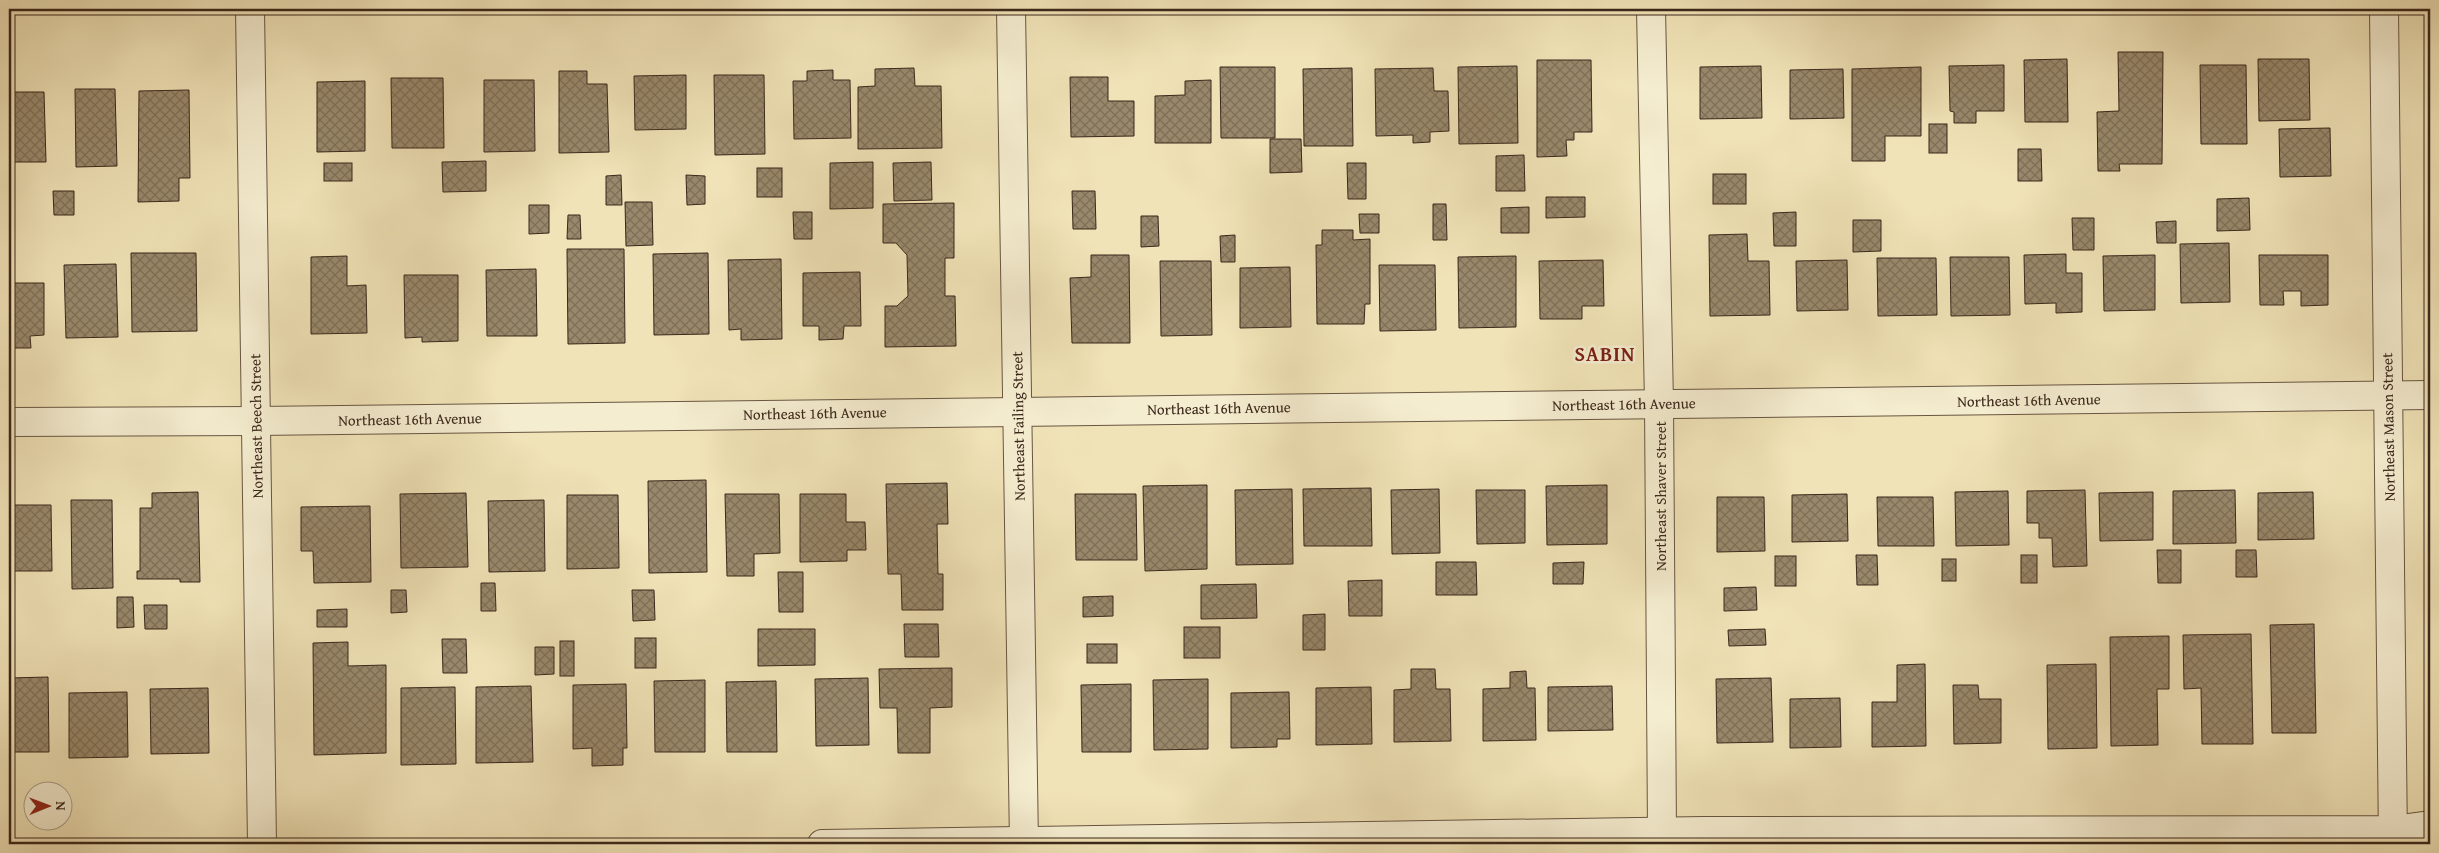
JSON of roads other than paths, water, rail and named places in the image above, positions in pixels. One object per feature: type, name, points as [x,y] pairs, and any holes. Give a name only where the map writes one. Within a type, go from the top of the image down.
[{"type":"street","name":"Northeast Beech Street","points":[[250,9],[262,844]]},
{"type":"street","name":"Northeast Failing Street","points":[[1011,9],[1024,843]]},
{"type":"street","name":"Northeast Shaver Street","points":[[1651,9],[1659,403],[1662,833]]},
{"type":"street","name":"Northeast Mason Street","points":[[2384,9],[2393,837]]},
{"type":"street","name":"Northeast 16th Avenue","points":[[9,422],[256,421],[1018,410],[2430,395]]},
{"type":"street","points":[[822,844],[1024,843],[1703,831],[2393,837],[2430,825]]},
{"type":"district","name":"SABIN","points":[[1605,353]]}]
